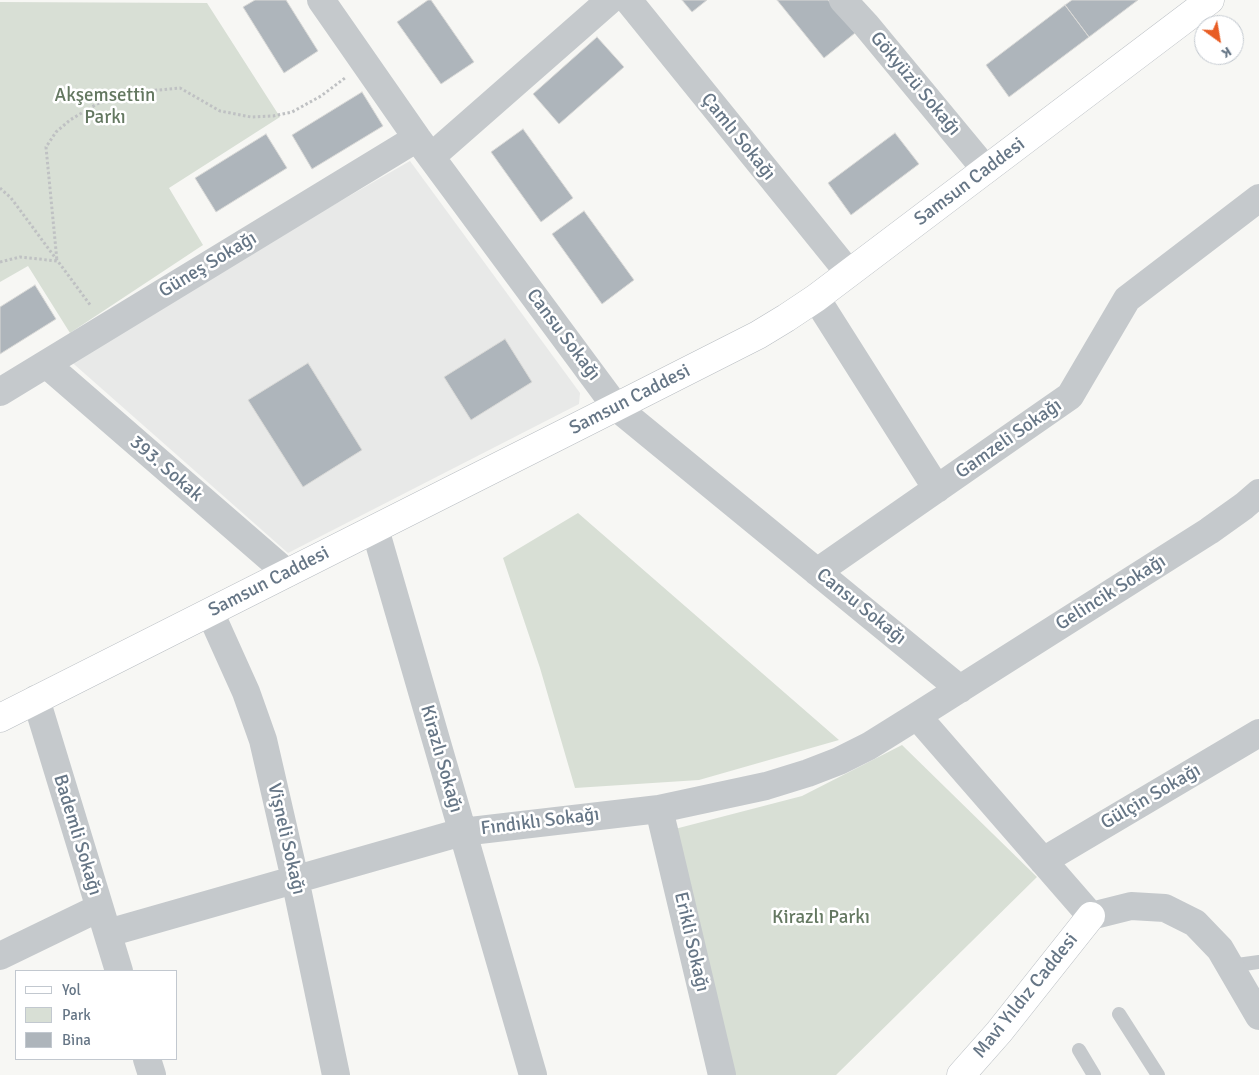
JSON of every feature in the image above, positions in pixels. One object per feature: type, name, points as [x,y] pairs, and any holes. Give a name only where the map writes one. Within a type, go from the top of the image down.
[{"type":"street","name":"Güneş Sokağı","points":[[0,392],[107,326],[424,147],[610,0]]},
{"type":"street","name":"Çamlı Sokağı","points":[[628,0],[849,273]]},
{"type":"street","name":"Gökyüzü Sokağı","points":[[843,0],[866,25],[986,170]]},
{"type":"street","name":"Samsun Caddesi","points":[[0,718],[758,335],[816,298],[1210,0]]},
{"type":"street","name":"Cansu Sokağı","points":[[331,4],[363,61],[424,147],[616,407],[960,689]]},
{"type":"street","name":"Gamzeli Sokağı","points":[[817,572],[1070,396],[1127,299],[1259,198]]},
{"type":"street","points":[[816,298],[937,488]]},
{"type":"street","name":"393. Sokak","points":[[46,364],[287,573]]},
{"type":"street","name":"Gelincik Sokağı","points":[[960,689],[1209,531],[1259,493]]},
{"type":"street","name":"Kirazlı Sokağı","points":[[375,529],[533,1075]]},
{"type":"street","name":"Vişneli Sokağı","points":[[210,612],[246,692],[263,740],[295,879],[336,1075]]},
{"type":"street","name":"Fındıklı Sokağı","points":[[108,933],[462,832],[659,809],[766,786],[839,761],[869,746],[960,689]]},
{"type":"street","name":"Bademli Sokağı","points":[[36,699],[120,970]]},
{"type":"street","points":[[917,716],[1091,916],[1132,906],[1166,908],[1195,923],[1220,949],[1259,1016]]},
{"type":"street","name":"Gülçin Sokağı","points":[[1043,861],[1259,733]]},
{"type":"street","name":"Erikli Sokağı","points":[[659,809],[722,1075]]},
{"type":"street","points":[[0,956],[100,908]]},
{"type":"street","name":"Mavi Yıldız Caddesi","points":[[961,1075],[999,1032],[1091,916]]},
{"type":"street","points":[[147,1060],[152,1075]]},
{"type":"lane","points":[[1230,966],[1259,962]]},
{"type":"lane","points":[[1119,1014],[1158,1075]]},
{"type":"lane","points":[[1079,1050],[1094,1075]]},
{"type":"path","points":[[57,260],[46,147],[56,132],[70,120],[97,104],[126,93],[180,88],[220,111],[251,117],[273,116],[292,112],[321,96],[342,81],[363,61]]},
{"type":"path","points":[[0,188],[11,198],[107,326]]},
{"type":"path","points":[[0,262],[20,257],[57,260]]},
{"type":"shaded area","points":[[410,161],[580,393],[579,404],[288,553],[67,358]]},
{"type":"green space","name":"Akşemsettin Parkı","points":[[0,2],[207,3],[280,117],[169,188],[203,245],[70,333],[28,266],[0,282]]},
{"type":"green space","points":[[578,513],[839,740],[699,780],[575,788],[540,668],[503,558]]},
{"type":"green space","name":"Kirazlı Parkı","points":[[902,745],[1037,877],[836,1075],[732,1075],[671,830],[802,796]]},
{"type":"building","points":[[255,0],[286,0],[318,51],[284,73],[243,7]]},
{"type":"building","points":[[428,0],[431,0],[474,62],[441,84],[397,22]]},
{"type":"building","points":[[682,0],[707,0],[692,12]]},
{"type":"building","points":[[777,0],[828,0],[855,33],[824,58]]},
{"type":"building","points":[[1072,0],[1138,0],[1089,37],[1065,5]]},
{"type":"building","points":[[1065,5],[1089,37],[1009,97],[986,65]]},
{"type":"building","points":[[597,37],[624,67],[559,124],[533,94]]},
{"type":"building","points":[[362,92],[383,126],[312,169],[292,135]]},
{"type":"building","points":[[523,129],[573,198],[541,222],[491,152]]},
{"type":"building","points":[[895,133],[919,164],[851,215],[828,183]]},
{"type":"building","points":[[266,134],[287,168],[216,212],[195,178]]},
{"type":"building","points":[[584,211],[634,280],[602,304],[552,234]]},
{"type":"building","points":[[35,285],[56,319],[0,354],[0,307]]},
{"type":"building","points":[[505,339],[532,382],[471,420],[444,377]]},
{"type":"building","points":[[308,363],[362,450],[303,487],[248,400]]}]
